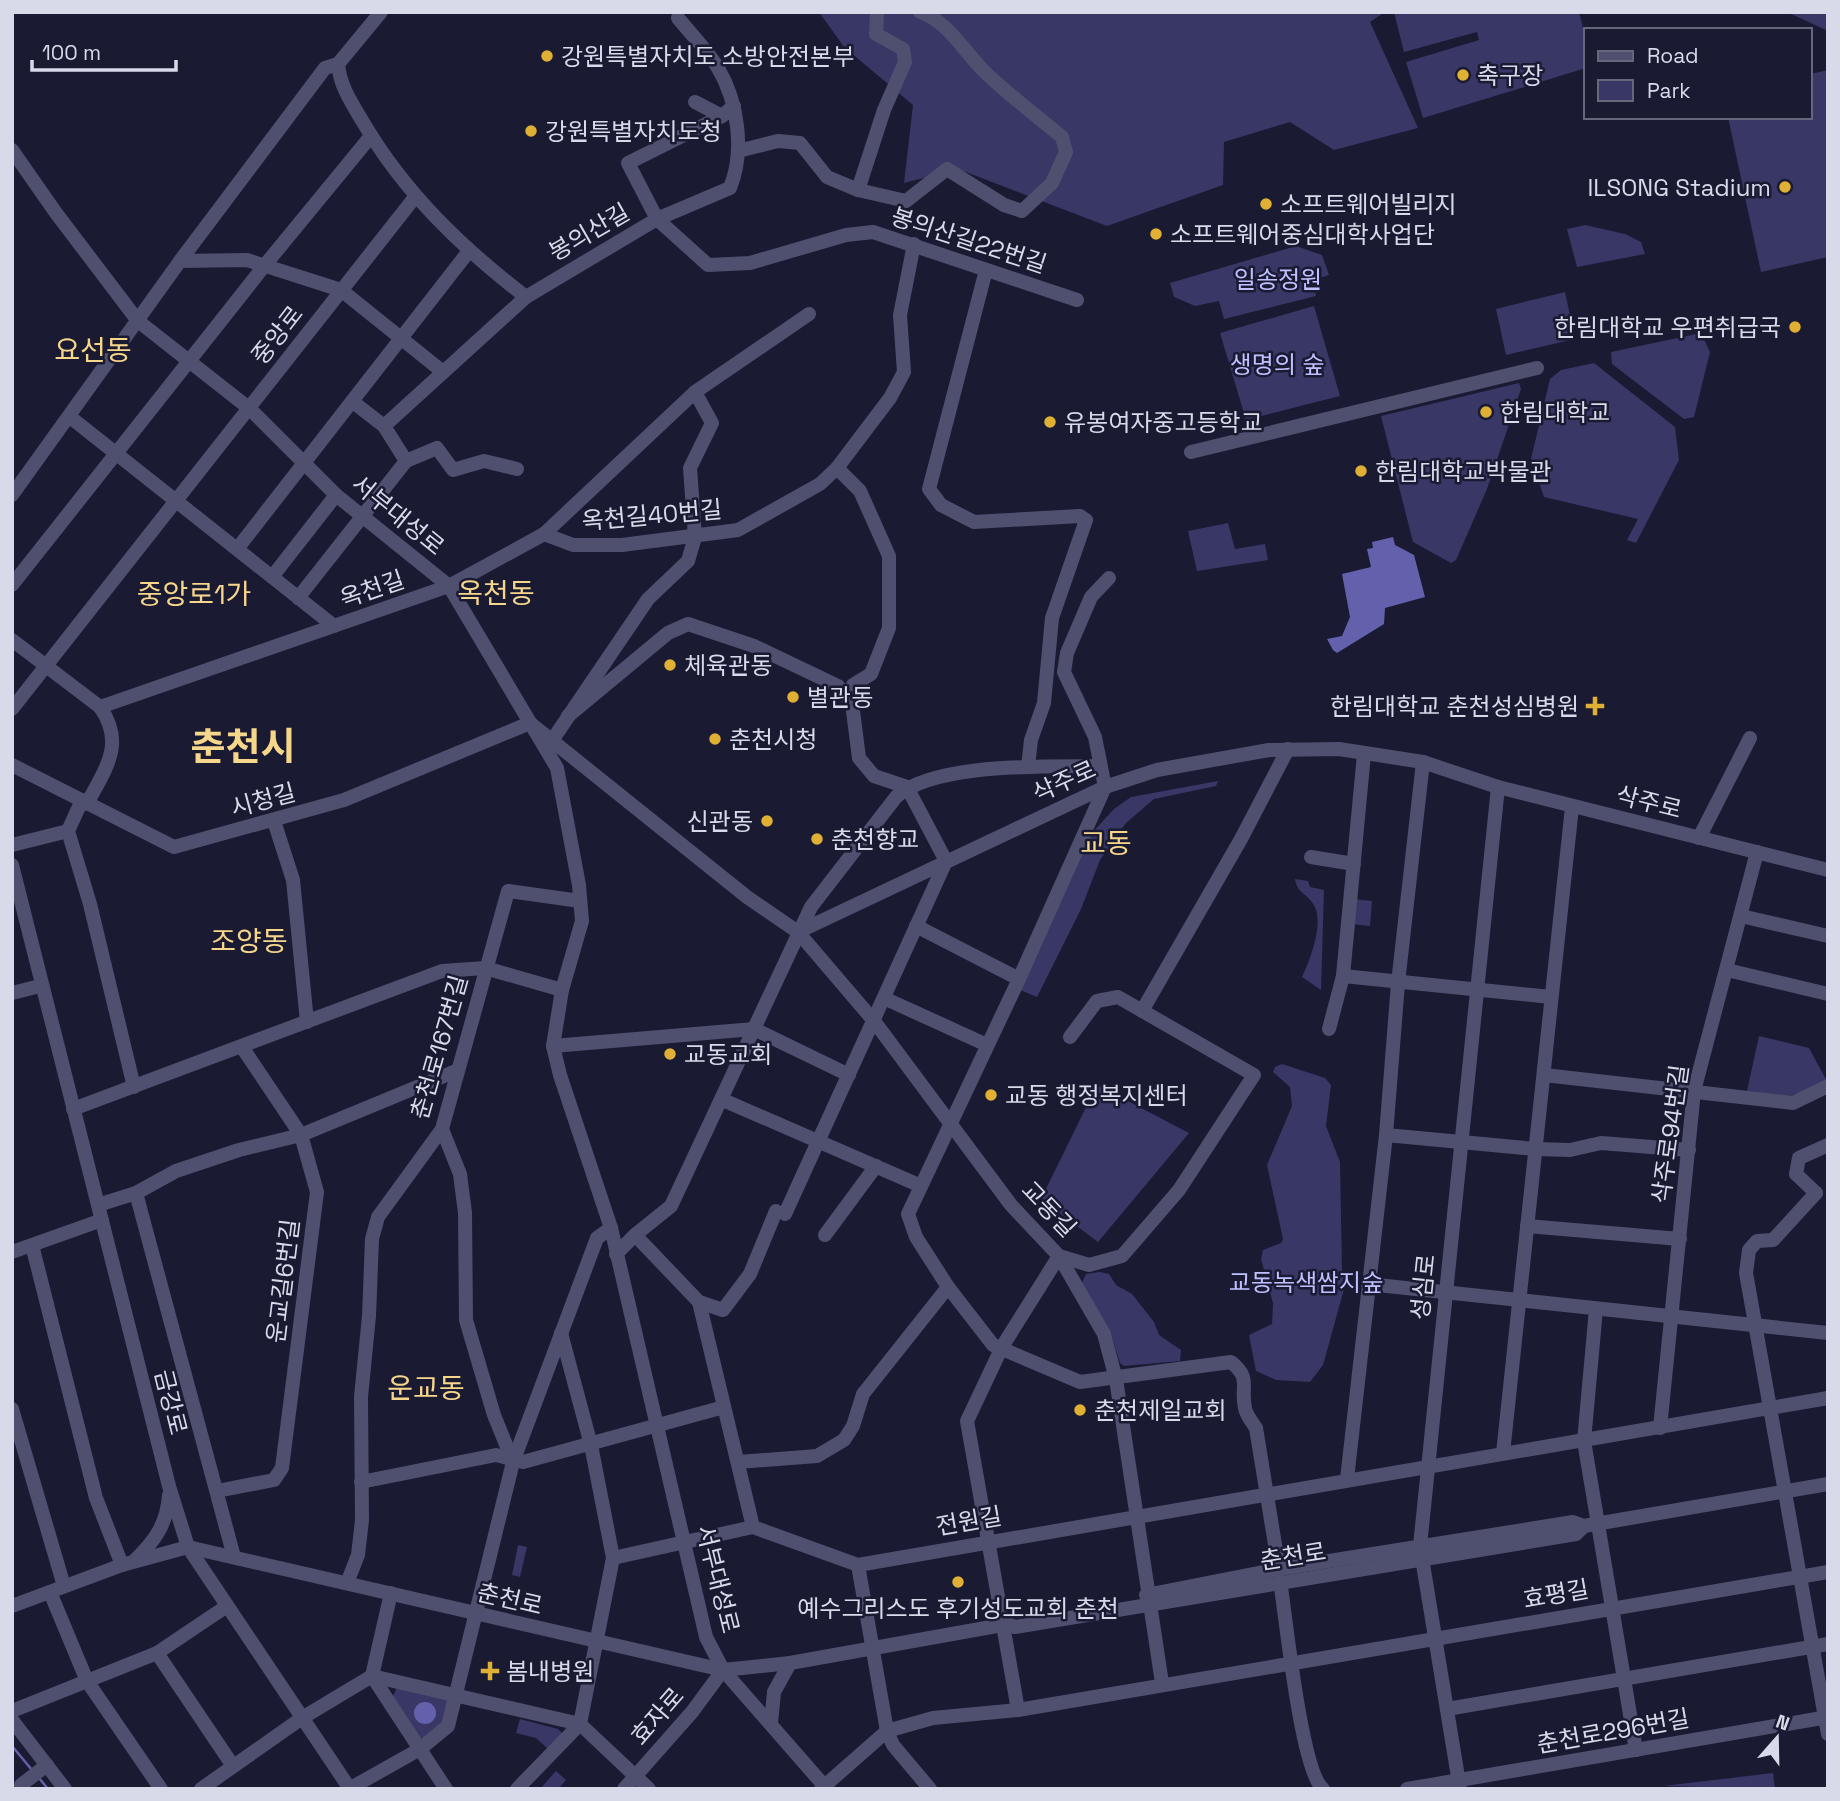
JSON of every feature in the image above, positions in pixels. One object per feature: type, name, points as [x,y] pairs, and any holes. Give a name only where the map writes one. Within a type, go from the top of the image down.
[{"type":"street","points":[[12,495],[180,261],[325,68],[338,64],[381,12]]},
{"type":"street","points":[[859,190],[884,110],[905,62],[903,49],[876,33],[877,12]]},
{"type":"street","points":[[738,151],[778,141],[800,143],[827,177],[859,190],[906,201],[947,169],[1004,205],[1022,211],[1052,183],[1066,152],[1062,137],[984,72],[958,39],[930,16],[920,12]]},
{"type":"street","points":[[657,219],[628,163],[722,116],[733,102],[718,68],[678,18]]},
{"type":"street","points":[[338,64],[340,82],[371,136],[415,197],[469,251],[526,297]]},
{"type":"street","points":[[695,102],[722,116]]},
{"type":"street","name":"봉의산길","points":[[384,425],[526,297],[657,219],[730,188],[738,151],[733,102]]},
{"type":"street","points":[[12,585],[265,265],[371,136]]},
{"type":"street","name":"서부대성로","points":[[12,150],[138,321],[250,409],[335,495],[449,586],[557,768],[582,921],[562,990],[554,1046],[560,1075],[611,1228],[706,1637],[723,1670],[824,1788]]},
{"type":"street","name":"중앙로","points":[[12,708],[415,197]]},
{"type":"street","name":"봉의산길22번길","points":[[657,219],[708,265],[750,263],[846,235],[873,233],[914,244],[986,271],[1077,300]]},
{"type":"street","name":"옥천길40번길","points":[[544,534],[573,545],[622,545],[738,530],[820,484],[837,468],[890,398],[904,372],[900,315],[914,244]]},
{"type":"street","points":[[237,549],[469,251]]},
{"type":"street","points":[[180,261],[247,260],[341,290],[443,372]]},
{"type":"street","points":[[986,271],[929,489],[941,505],[974,522],[1080,516],[1086,520],[1052,618],[1044,703],[1031,740],[1028,767]]},
{"type":"street","name":"옥천길","points":[[100,708],[449,586],[544,534],[695,393],[809,314]]},
{"type":"street","points":[[1191,452],[1537,368]]},
{"type":"street","points":[[551,742],[648,599],[688,561],[695,537],[690,468],[712,423],[695,393]]},
{"type":"street","points":[[353,402],[384,425],[406,461]]},
{"type":"street","points":[[70,416],[334,626]]},
{"type":"street","points":[[298,598],[406,461],[437,448],[453,470],[484,461],[517,469]]},
{"type":"street","points":[[837,468],[860,491],[890,556],[889,628],[871,674],[853,685],[852,703],[859,758],[874,776],[907,787],[958,772],[1100,766]]},
{"type":"street","points":[[272,577],[335,495]]},
{"type":"street","points":[[1108,578],[1091,597],[1067,653],[1064,672],[1095,737],[1105,787],[1019,979],[908,1214],[916,1237],[948,1287],[993,1345],[1080,1382],[1231,1362],[1245,1378],[1245,1409],[1256,1428],[1304,1736],[1315,1782],[1323,1789]]},
{"type":"street","points":[[568,716],[668,633],[688,624],[754,646],[838,686],[852,703]]},
{"type":"street","points":[[12,640],[100,708],[110,722],[114,740],[111,755],[68,831],[90,904],[134,1087]]},
{"type":"street","points":[[530,723],[747,897],[798,932]]},
{"type":"street","name":"시청길","points":[[12,765],[174,847],[344,800],[530,723]]},
{"type":"street","name":"삭주로","points":[[1699,838],[1750,738]]},
{"type":"street","points":[[1142,1011],[1241,839],[1287,749]]},
{"type":"street","name":"삭주로","points":[[798,932],[1105,787],[1157,771],[1287,749],[1339,749],[1423,762],[1498,787],[1572,807],[1828,870]]},
{"type":"street","points":[[1329,1029],[1343,976],[1364,754]]},
{"type":"street","points":[[1347,1479],[1386,1135],[1398,983],[1423,762]]},
{"type":"street","points":[[635,1234],[699,1302],[723,1310],[750,1274],[886,999],[946,861],[907,787]]},
{"type":"street","points":[[616,1254],[635,1234],[671,1206],[723,1100],[811,907],[907,787]]},
{"type":"street","name":"성심로","points":[[1459,1785],[1420,1553],[1498,787]]},
{"type":"street","points":[[1503,1453],[1572,807]]},
{"type":"street","points":[[274,821],[293,880],[307,1022]]},
{"type":"street","points":[[12,845],[68,831]]},
{"type":"street","name":"삭주로94번길","points":[[1660,1428],[1694,1091],[1758,852]]},
{"type":"street","points":[[1311,857],[1354,864]]},
{"type":"street","name":"금강로","points":[[12,865],[16,899],[102,1220],[169,1486],[188,1547],[350,1789]]},
{"type":"street","name":"춘천로167번길","points":[[347,1583],[358,1555],[362,1520],[361,1397],[369,1316],[372,1239],[378,1217],[442,1129],[508,891],[580,901]]},
{"type":"street","points":[[1741,916],[1828,936]]},
{"type":"street","points":[[916,926],[1019,979]]},
{"type":"street","name":"교동길","points":[[798,932],[874,1021],[1011,1205],[1059,1256],[1089,1265],[1122,1256],[1179,1190],[1255,1075],[1118,997],[1097,1001],[1070,1037]]},
{"type":"street","points":[[73,1109],[442,971],[485,968],[562,990]]},
{"type":"street","points":[[1727,970],[1828,994]]},
{"type":"street","points":[[1343,976],[1551,998]]},
{"type":"street","points":[[12,993],[40,986]]},
{"type":"street","points":[[886,999],[988,1045]]},
{"type":"street","points":[[554,1046],[754,1030],[849,1074]]},
{"type":"street","name":"운교길6번길","points":[[218,1491],[274,1480],[282,1468],[317,1192],[301,1135],[242,1047]]},
{"type":"street","points":[[98,1205],[136,1193],[176,1171],[239,1150],[301,1135],[456,1071]]},
{"type":"street","points":[[1544,1075],[1793,1103],[1828,1086]]},
{"type":"street","points":[[723,1100],[921,1186]]},
{"type":"street","points":[[442,1129],[460,1174],[465,1213],[466,1320],[494,1415],[513,1462]]},
{"type":"street","points":[[1386,1135],[1535,1149],[1570,1150],[1601,1143],[1689,1150]]},
{"type":"street","points":[[1828,1145],[1799,1158],[1796,1174],[1822,1193],[1773,1241],[1757,1241],[1749,1251],[1746,1273],[1828,1734]]},
{"type":"street","points":[[825,1235],[876,1167]]},
{"type":"street","points":[[136,1193],[234,1557]]},
{"type":"street","points":[[12,1252],[102,1220]]},
{"type":"street","points":[[1527,1226],[1680,1238]]},
{"type":"street","points":[[350,1789],[420,1749],[449,1726],[513,1462],[597,1238],[611,1228]]},
{"type":"street","points":[[32,1245],[96,1498],[128,1564],[153,1542],[165,1524],[169,1486]]},
{"type":"street","points":[[1018,1710],[1005,1624],[987,1541],[967,1421],[1002,1347],[1059,1256],[1104,1335],[1116,1379],[1162,1683]]},
{"type":"street","points":[[1368,1284],[1828,1333]]},
{"type":"street","points":[[738,1462],[817,1455],[844,1440],[853,1426],[863,1394],[948,1287]]},
{"type":"street","points":[[699,1302],[753,1527]]},
{"type":"street","points":[[1596,1309],[1584,1441],[1636,1750]]},
{"type":"street","points":[[517,1789],[580,1724],[613,1558],[591,1445],[561,1333]]},
{"type":"street","name":"전원길","points":[[858,1565],[1828,1398]]},
{"type":"street","points":[[361,1482],[496,1455],[513,1462],[591,1445],[595,1440],[724,1407]]},
{"type":"street","points":[[12,1409],[57,1589],[87,1681],[161,1789]]},
{"type":"street","name":"춘천로","points":[[12,1606],[128,1564],[188,1547],[723,1670],[790,1663],[1005,1624],[1014,1617],[1149,1599],[1420,1553],[1573,1522],[1584,1526],[1828,1484]]},
{"type":"street","points":[[613,1558],[753,1527],[858,1565],[887,1731],[892,1745],[930,1789]]},
{"type":"street","name":"효평길","points":[[824,1788],[887,1731],[933,1718],[1018,1710],[1162,1683],[1292,1664],[1828,1572]]},
{"type":"street","points":[[391,1593],[372,1676],[446,1789]]},
{"type":"street","points":[[12,1711],[157,1654],[227,1606]]},
{"type":"street","points":[[1447,1709],[1828,1644]]},
{"type":"street","points":[[157,1654],[233,1766]]},
{"type":"street","points":[[771,1723],[774,1692],[790,1663]]},
{"type":"street","name":"효자로","points":[[624,1789],[692,1712],[723,1670]]},
{"type":"street","points":[[201,1789],[302,1717],[372,1676],[580,1724],[649,1789]]},
{"type":"street","name":"춘천로296번길","points":[[1407,1789],[1459,1785],[1636,1750],[1826,1717]]},
{"type":"street","points":[[12,1720],[65,1789]]},
{"type":"street","points":[[21,1785],[47,1765]]},
{"type":"green space","points":[[819,12],[1385,12],[1370,22],[1418,128],[1334,150],[1290,122],[1224,142],[1223,185],[1107,226],[958,169],[904,183],[913,105],[844,47]]},
{"type":"green space","points":[[1394,12],[1579,12],[1584,32],[1584,69],[1423,118],[1406,62],[1479,40],[1477,32],[1404,52]]},
{"type":"green space","points":[[1787,12],[1828,12],[1828,31]]},
{"type":"green space","name":"ILSONG Stadium","points":[[1828,70],[1828,257],[1761,272],[1728,119],[1812,119],[1812,74]]},
{"type":"green space","points":[[1585,225],[1625,234],[1641,242],[1645,254],[1577,267],[1567,229]]},
{"type":"green space","name":"일송정원","points":[[1296,246],[1322,255],[1329,275],[1313,280],[1316,296],[1224,319],[1219,301],[1195,306],[1174,297],[1170,283]]},
{"type":"green space","points":[[1565,292],[1575,339],[1506,355],[1496,309]]},
{"type":"green space","name":"생명의 숲","points":[[1314,306],[1340,396],[1246,420],[1220,333]]},
{"type":"green space","points":[[1701,333],[1710,352],[1694,417],[1684,419],[1612,364],[1611,352]]},
{"type":"green space","points":[[1594,363],[1675,427],[1679,460],[1636,543],[1627,540],[1638,519],[1544,497],[1531,459],[1550,379],[1561,370]]},
{"type":"green space","points":[[1519,383],[1521,389],[1487,489],[1456,560],[1451,563],[1413,542],[1381,416]]},
{"type":"green space","points":[[1228,523],[1235,549],[1265,544],[1268,560],[1197,571],[1188,531]]},
{"type":"green space","points":[[1218,781],[1216,786],[1154,799],[1126,823],[1100,860],[1081,909],[1037,997],[1018,989],[1090,835],[1114,809],[1131,797]]},
{"type":"green space","points":[[1295,879],[1308,881],[1310,887],[1324,890],[1321,990],[1302,977],[1316,939],[1317,918],[1316,908],[1299,889]]},
{"type":"green space","points":[[1353,899],[1372,901],[1370,926],[1351,924]]},
{"type":"green space","points":[[1759,1036],[1809,1048],[1828,1083],[1790,1096],[1747,1091]]},
{"type":"green space","name":"교동녹색쌈지숲","points":[[1282,1064],[1325,1078],[1331,1085],[1326,1126],[1340,1162],[1342,1270],[1346,1282],[1323,1365],[1310,1382],[1276,1380],[1256,1371],[1249,1335],[1272,1324],[1273,1303],[1261,1259],[1263,1250],[1281,1243],[1283,1239],[1267,1165],[1292,1106],[1290,1087],[1273,1072],[1275,1067]]},
{"type":"green space","points":[[1097,1085],[1189,1133],[1098,1242],[1041,1199]]},
{"type":"green space","points":[[1086,1274],[1109,1274],[1116,1285],[1132,1294],[1154,1322],[1159,1335],[1181,1350],[1180,1361],[1124,1366],[1120,1363],[1111,1334],[1082,1283]]},
{"type":"green space","points":[[518,1545],[527,1547],[520,1577],[512,1575]]},
{"type":"green space","points":[[398,1685],[454,1699],[447,1723],[424,1739],[419,1737],[392,1698]]},
{"type":"green space","points":[[520,1719],[558,1729],[563,1734],[548,1749],[536,1738],[516,1733]]},
{"type":"green space","points":[[556,1771],[566,1780],[558,1789],[540,1789]]},
{"type":"green space","points":[[1773,1773],[1775,1789],[1663,1786]]},
{"type":"shaded area","points":[[1393,537],[1395,545],[1414,555],[1425,597],[1385,608],[1384,624],[1337,653],[1327,639],[1342,636],[1350,617],[1342,574],[1371,567],[1367,549],[1373,548],[1372,542]]},
{"type":"shaded area","points":[[425,1702],[433,1705],[436,1713],[433,1721],[425,1724],[417,1721],[414,1713],[417,1705]]},
{"type":"waterway","points":[[12,1746],[32,1770]]},
{"type":"waterway","points":[[39,1778],[48,1789]]},
{"type":"place","name":"강원특별자치도 소방안전본부","points":[[547,56]]},
{"type":"place","name":"축구장","points":[[1463,75]]},
{"type":"place","name":"강원특별자치도청","points":[[531,131]]},
{"type":"place","name":"ILSONG Stadium","points":[[1785,187]]},
{"type":"place","name":"소프트웨어빌리지","points":[[1266,204]]},
{"type":"place","name":"소프트웨어중심대학사업단","points":[[1156,234]]},
{"type":"place","name":"한림대학교 우편취급국","points":[[1795,327]]},
{"type":"place","name":"한림대학교","points":[[1486,412]]},
{"type":"place","name":"유봉여자중고등학교","points":[[1050,422]]},
{"type":"place","name":"한림대학교박물관","points":[[1361,471]]},
{"type":"place","name":"체육관동","points":[[670,665]]},
{"type":"place","name":"별관동","points":[[793,697]]},
{"type":"place","name":"한림대학교 춘천성심병원","points":[[1595,706]]},
{"type":"place","name":"춘천시청","points":[[715,739]]},
{"type":"place","name":"신관동","points":[[767,821]]},
{"type":"place","name":"춘천향교","points":[[817,839]]},
{"type":"place","name":"교동교회","points":[[670,1054]]},
{"type":"place","name":"교동 행정복지센터","points":[[991,1095]]},
{"type":"place","name":"춘천제일교회","points":[[1080,1410]]},
{"type":"place","name":"예수그리스도 후기성도교회 춘천","points":[[958,1582]]},
{"type":"place","name":"봄내병원","points":[[490,1671]]},
{"type":"district","name":"요선동","points":[[93,350]]},
{"type":"district","name":"옥천동","points":[[496,593]]},
{"type":"district","name":"중앙로1가","points":[[194,594]]},
{"type":"district","name":"춘천시","points":[[243,747]]},
{"type":"district","name":"교동","points":[[1106,843]]},
{"type":"district","name":"조양동","points":[[249,941]]},
{"type":"district","name":"운교동","points":[[426,1388]]}]
